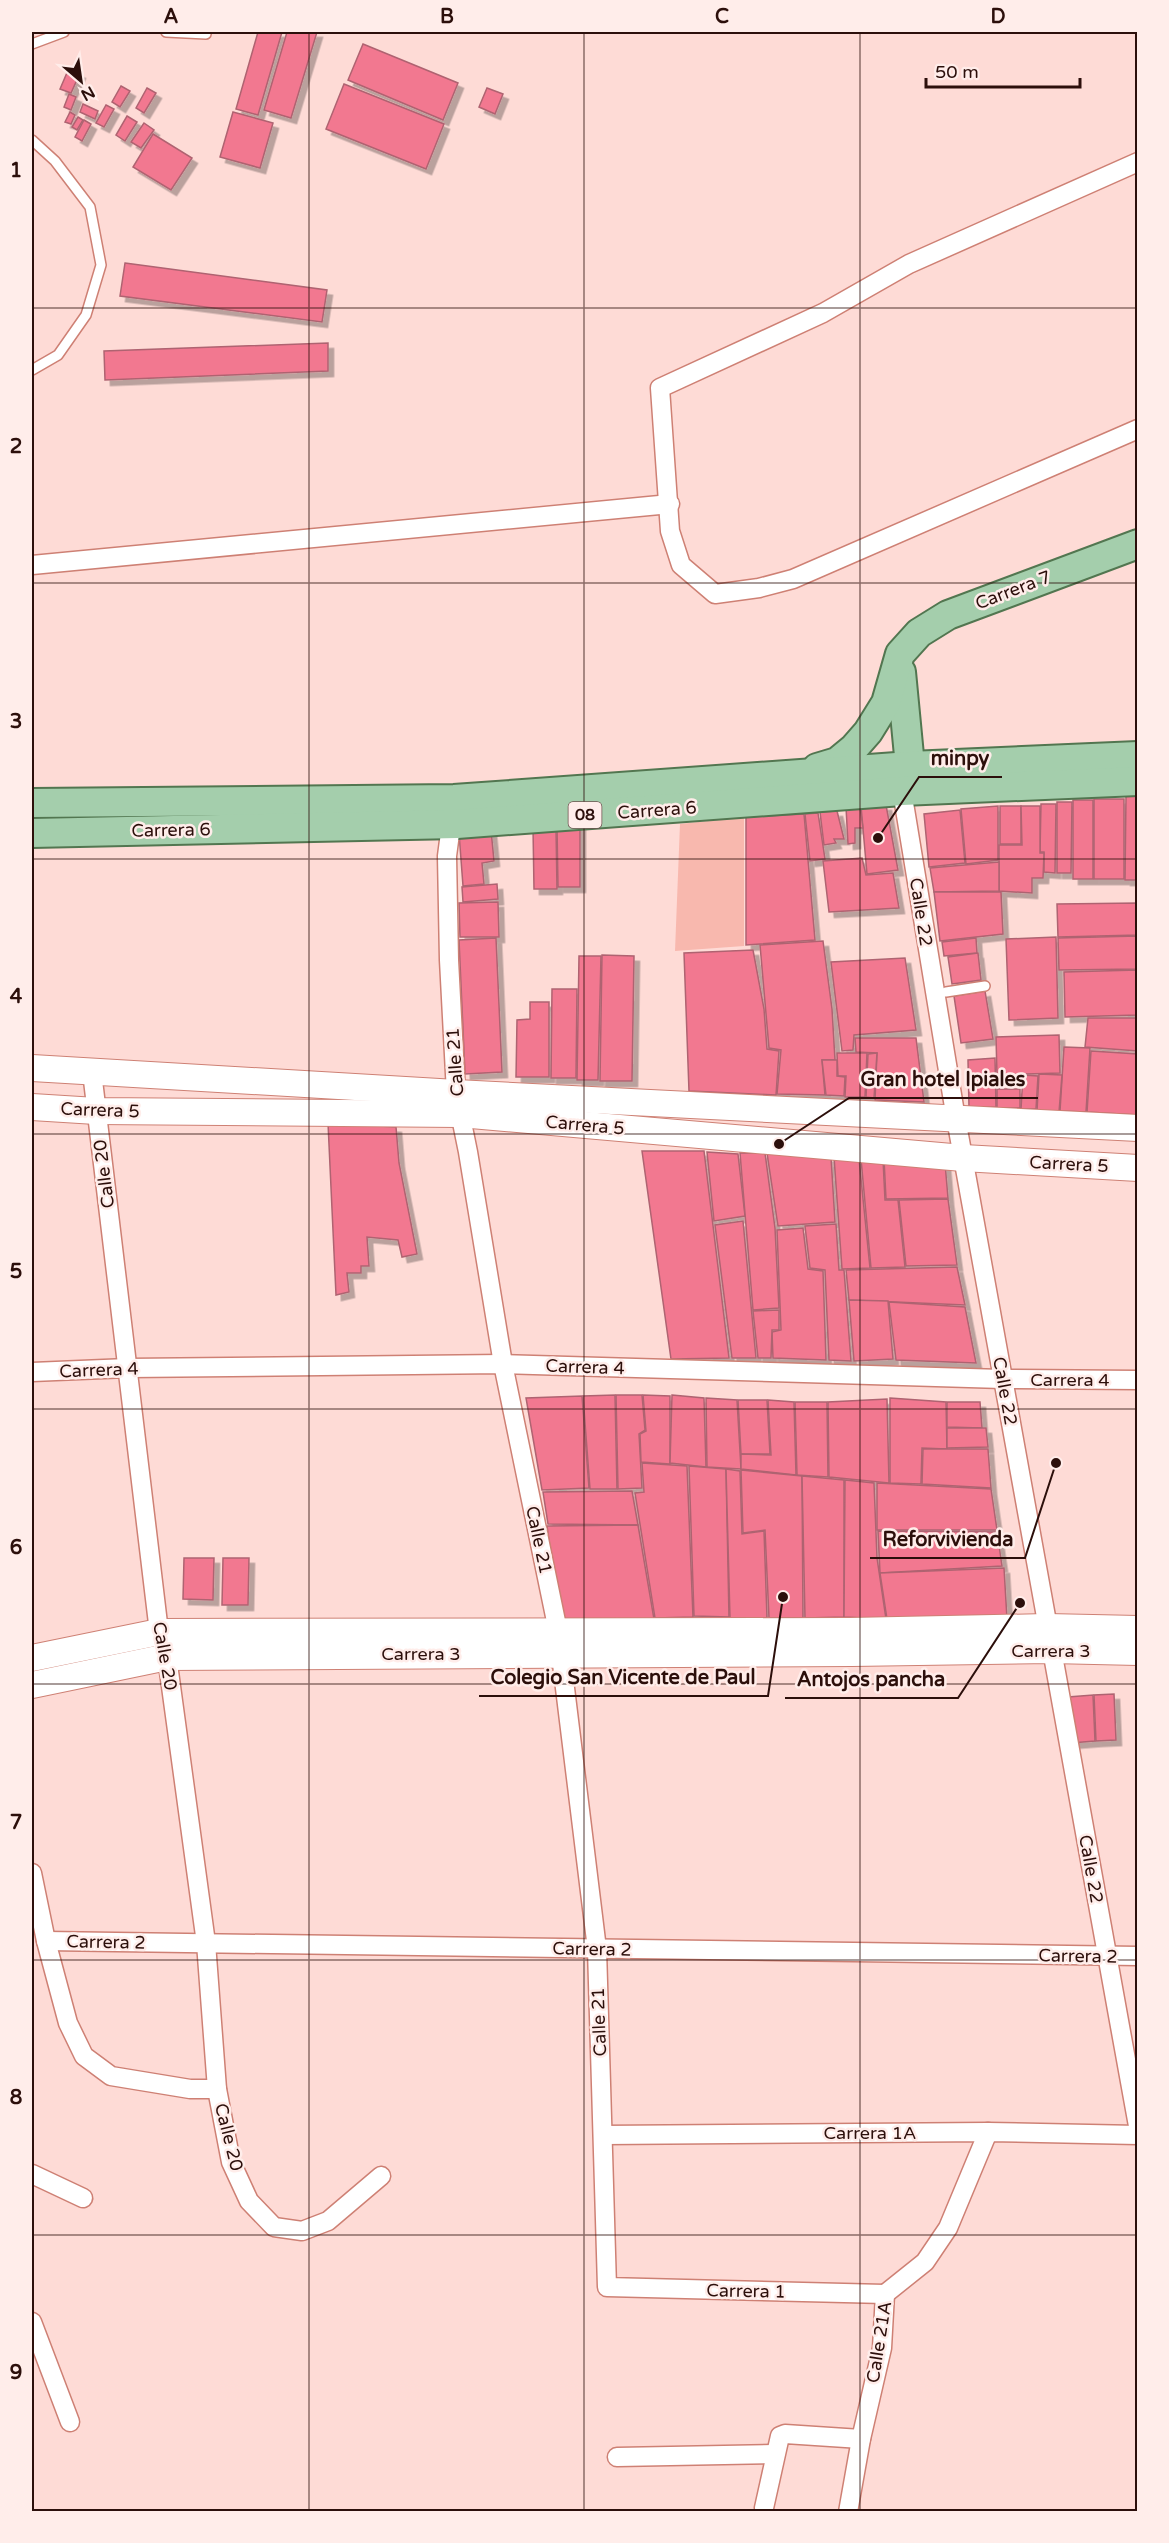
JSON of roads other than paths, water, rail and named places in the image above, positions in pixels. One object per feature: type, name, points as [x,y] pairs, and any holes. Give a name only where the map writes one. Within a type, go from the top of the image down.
[{"type":"main road","name":"Carrera 7","points":[[900,654],[919,633],[948,615],[1137,544]]},
{"type":"main road","points":[[792,774],[837,762],[854,748],[868,732],[886,703],[900,654]]},
{"type":"main road","name":"Calle 22","points":[[900,654],[906,779]]},
{"type":"main road","name":"Carrera 6","points":[[32,833],[455,812],[906,779],[1137,756]]},
{"type":"main road","name":"Carrera 6","points":[[32,803],[455,812],[792,774],[906,779],[1137,781]]},
{"type":"street","points":[[1137,162],[909,264],[824,313],[660,388],[670,504],[670,531],[681,565],[715,594],[759,588],[793,579],[1137,429]]},
{"type":"street","points":[[32,565],[670,504]]},
{"type":"street","name":"Calle 22","points":[[906,779],[956,1119],[1137,2126]]},
{"type":"street","name":"Calle 21","points":[[455,812],[447,856],[449,960],[458,1104],[503,1364],[559,1643],[597,1949],[607,2287]]},
{"type":"street","name":"Carrera 5","points":[[32,1068],[458,1104],[963,1158],[1137,1168]]},
{"type":"street","name":"Calle 20","points":[[92,1072],[159,1632],[167,1656],[206,1943],[217,2089],[231,2162],[249,2201],[274,2227],[302,2231],[328,2221],[381,2176]]},
{"type":"street","name":"Carrera 5","points":[[32,1107],[96,1111],[458,1104],[956,1119],[1137,1128]]},
{"type":"street","name":"Carrera 4","points":[[32,1372],[128,1368],[503,1364],[1002,1379],[1137,1380]]},
{"type":"street","name":"Carrera 3","points":[[32,1658],[159,1632],[354,1643],[559,1643],[851,1642],[1049,1638],[1137,1629]]},
{"type":"street","name":"Carrera 3","points":[[1049,1638],[1137,1652]]},
{"type":"street","name":"Carrera 3","points":[[32,1684],[167,1656],[354,1643]]},
{"type":"street","points":[[32,1873],[46,1941],[68,2023],[84,2056],[111,2076],[190,2089],[217,2089]]},
{"type":"street","name":"Carrera 2","points":[[46,1941],[1137,1956]]},
{"type":"street","name":"Carrera 1A","points":[[603,2135],[988,2132],[1137,2135]]},
{"type":"street","name":"Calle 21A","points":[[848,2511],[861,2439],[882,2348],[885,2294],[925,2262],[948,2228],[988,2132]]},
{"type":"street","points":[[32,2174],[83,2198]]},
{"type":"street","name":"Carrera 1","points":[[607,2287],[885,2294]]},
{"type":"street","points":[[32,2322],[70,2422]]},
{"type":"street","points":[[764,2508],[777,2441],[785,2434],[861,2439]]},
{"type":"street","points":[[617,2457],[774,2454]]},
{"type":"lane","points":[[32,44],[64,32]]},
{"type":"lane","points":[[166,32],[206,34]]},
{"type":"lane","points":[[32,140],[55,161],[90,207],[101,265],[86,315],[58,355],[32,369]]},
{"type":"lane","points":[[946,992],[985,986]]},
{"type":"place","name":"minpy","points":[[878,838]]},
{"type":"place","name":"Gran hotel Ipiales","points":[[779,1144]]},
{"type":"place","name":"Reforvivienda","points":[[1056,1463]]},
{"type":"place","name":"Colegio San Vicente de Paul","points":[[783,1597]]},
{"type":"place","name":"Antojos pancha","points":[[1020,1603]]}]
